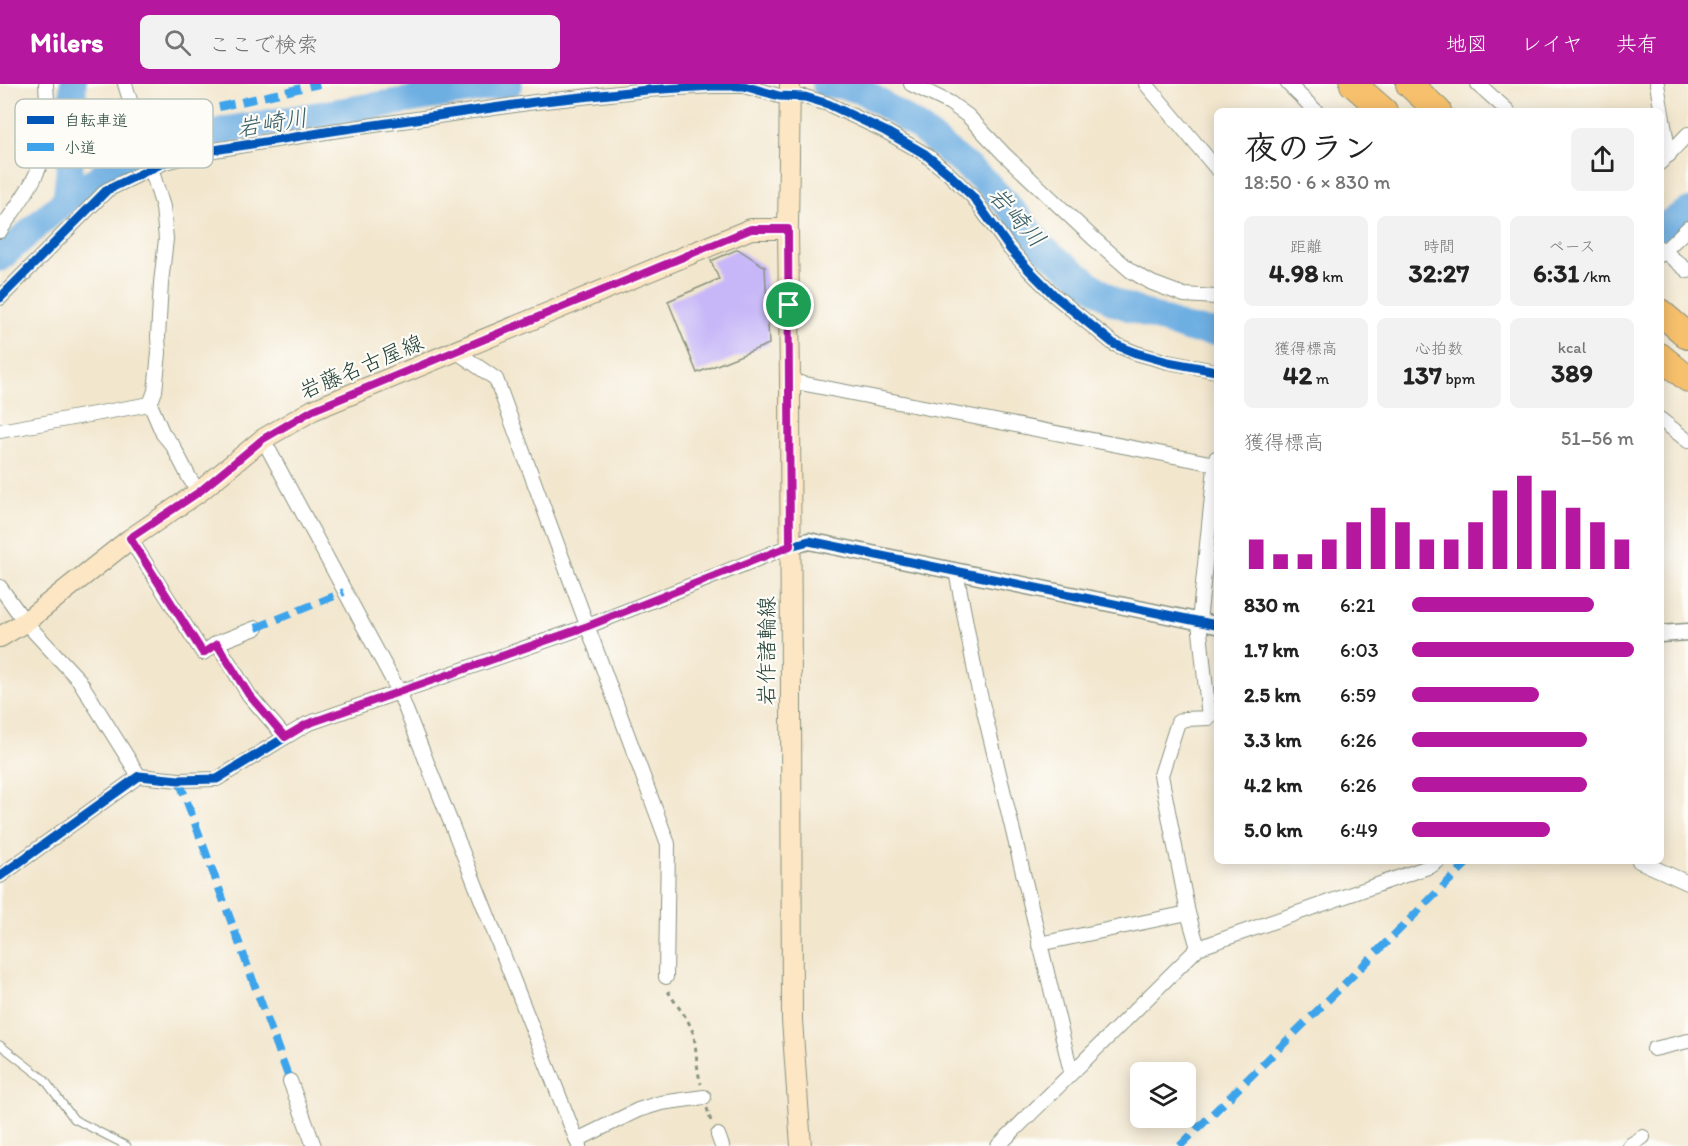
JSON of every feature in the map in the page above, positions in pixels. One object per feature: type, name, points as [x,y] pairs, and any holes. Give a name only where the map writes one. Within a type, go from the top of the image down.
[{"type":"highway","points":[[1353,84],[1382,108]]},
{"type":"highway","points":[[1360,84],[1383,108]]},
{"type":"highway","points":[[1409,84],[1435,108]]},
{"type":"highway","points":[[1664,359],[1688,379]]},
{"type":"main road","name":"岩作諸輪線","points":[[790,90],[788,229],[792,1020],[801,1146]]},
{"type":"main road","name":"岩藤名古屋線","points":[[0,637],[25,622],[130,538],[199,492],[263,439],[313,410],[751,229],[788,229]]},
{"type":"street","points":[[46,84],[47,99]]},
{"type":"street","points":[[125,84],[130,99]]},
{"type":"street","points":[[911,84],[950,103],[968,116],[1004,154],[1131,271],[1152,283],[1184,296],[1214,297]]},
{"type":"street","points":[[1146,84],[1214,166]]},
{"type":"street","points":[[1288,84],[1313,108]]},
{"type":"street","points":[[1478,84],[1505,108]]},
{"type":"street","points":[[1657,84],[1660,108]]},
{"type":"street","points":[[213,150],[535,102],[648,90],[744,86],[779,96],[790,90],[885,131],[925,154],[948,172],[973,197],[1010,249],[1035,276],[1055,296],[1114,344],[1168,362],[1214,371]]},
{"type":"street","points":[[1665,159],[1688,134]]},
{"type":"street","points":[[0,231],[35,179],[39,168]]},
{"type":"street","points":[[0,298],[107,190],[145,168]]},
{"type":"street","points":[[151,168],[163,207],[166,239],[160,284],[159,353],[155,392],[150,404],[163,434],[173,446],[199,492]]},
{"type":"street","points":[[1664,249],[1688,228]]},
{"type":"street","points":[[1664,253],[1688,272]]},
{"type":"street","points":[[457,352],[496,379],[668,844],[666,977]]},
{"type":"street","points":[[790,381],[1214,461]]},
{"type":"street","points":[[0,431],[150,404]]},
{"type":"street","points":[[1664,422],[1688,441]]},
{"type":"street","points":[[263,439],[399,692],[578,1143],[638,1110],[661,1103],[704,1097]]},
{"type":"street","points":[[1198,948],[1188,913],[1161,775],[1178,722],[1185,719],[1209,718],[1199,622],[1214,480]]},
{"type":"street","points":[[130,538],[203,653],[217,644],[256,628]]},
{"type":"street","points":[[0,876],[139,776],[179,780],[217,779],[307,724],[588,626],[790,546],[809,541],[1214,625]]},
{"type":"street","points":[[956,571],[977,682],[1071,1072]]},
{"type":"street","points":[[0,587],[25,622],[80,680],[139,776]]},
{"type":"street","points":[[1664,634],[1688,632]]},
{"type":"street","points":[[217,644],[249,695],[285,737]]},
{"type":"street","points":[[998,1146],[1198,948],[1434,864]]},
{"type":"street","points":[[1646,864],[1688,882]]},
{"type":"street","points":[[1039,944],[1188,913]]},
{"type":"street","points":[[1654,1049],[1688,1041]]},
{"type":"street","points":[[290,1081],[314,1146]]},
{"type":"street","points":[[1629,1146],[1643,1137]]},
{"type":"lane","points":[[0,1045],[44,1079],[74,1119],[128,1146]]},
{"type":"path","points":[[666,977],[668,992],[689,1023],[694,1036],[696,1068],[712,1126],[720,1141]]},
{"type":"building","points":[[738,249],[765,267],[769,344],[697,373],[668,301],[719,279],[711,261]]},
{"type":"waterway","points":[[73,84],[73,99]]},
{"type":"waterway","name":"岩崎川","points":[[213,133],[509,84]]},
{"type":"waterway","name":"岩崎川","points":[[825,84],[845,86],[864,92],[918,127],[986,182],[1044,249],[1114,302],[1188,329],[1214,332]]},
{"type":"waterway","points":[[66,200],[70,168]]},
{"type":"waterway","name":"岩崎川","points":[[0,258],[66,200],[113,168]]},
{"type":"waterway","name":"岩崎川","points":[[1664,226],[1688,211]]},
{"type":"marked path","points":[[213,108],[319,84]]},
{"type":"marked path","points":[[256,628],[344,592]]},
{"type":"marked path","points":[[179,780],[290,1081]]},
{"type":"marked path","points":[[1180,1146],[1466,864]]},
{"type":"cycle path","points":[[213,150],[535,102],[647,90],[744,86],[779,96],[805,97],[828,104],[885,131],[925,154],[973,197],[1010,249],[1029,270],[1055,296],[1114,344],[1168,362],[1214,371]]},
{"type":"cycle path","points":[[0,298],[107,190],[153,168]]},
{"type":"cycle path","points":[[0,876],[139,776],[179,780],[217,779],[307,724],[588,626],[790,546],[809,541],[1214,625]]},
{"type":"route","points":[[751,229],[788,229],[789,305],[790,546],[588,626],[307,724],[285,737],[249,695],[217,644],[203,653],[130,538],[199,492],[263,439],[313,410],[751,229]]}]
